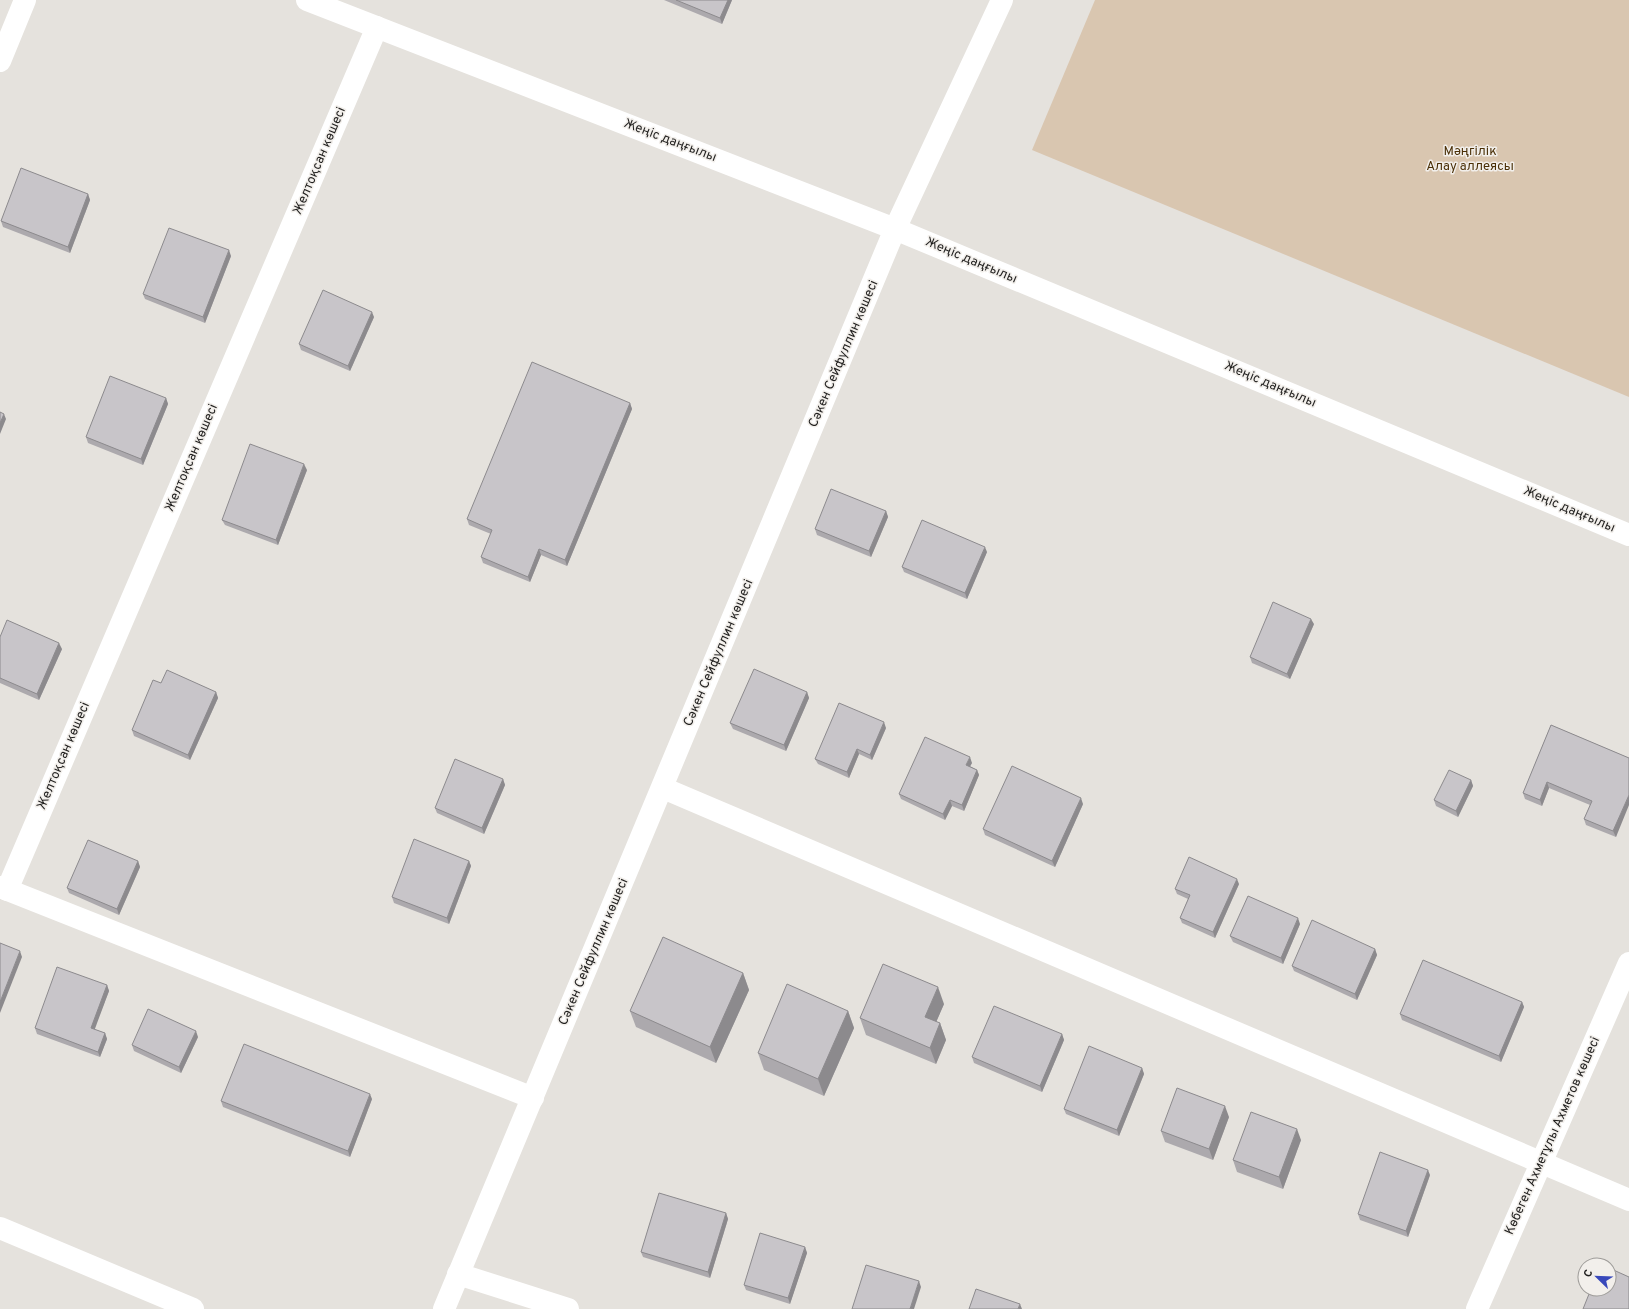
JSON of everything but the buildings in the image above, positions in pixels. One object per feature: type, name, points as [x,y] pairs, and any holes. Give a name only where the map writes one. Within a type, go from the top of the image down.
[{"type":"street","points":[[0,61],[25,0]]},
{"type":"street","name":"Жеңіс даңғылы","points":[[307,0],[895,229],[1629,535]]},
{"type":"street","name":"Сәкен Сейфуллин көшесі","points":[[444,1309],[895,229],[1002,0]]},
{"type":"street","name":"Желтоқсан көшесі","points":[[4,888],[377,27]]},
{"type":"street","points":[[662,788],[1629,1200]]},
{"type":"street","points":[[4,888],[533,1098]]},
{"type":"street","name":"Көбеген Ахметұлы Ахметов көшесі","points":[[1477,1309],[1629,963]]},
{"type":"street","points":[[0,1228],[193,1309]]},
{"type":"street","points":[[458,1274],[568,1309]]},
{"type":"green space","name":"Мәңгілік Алау аллеясы","points":[[1095,0],[1629,0],[1629,397],[1032,150]]}]
